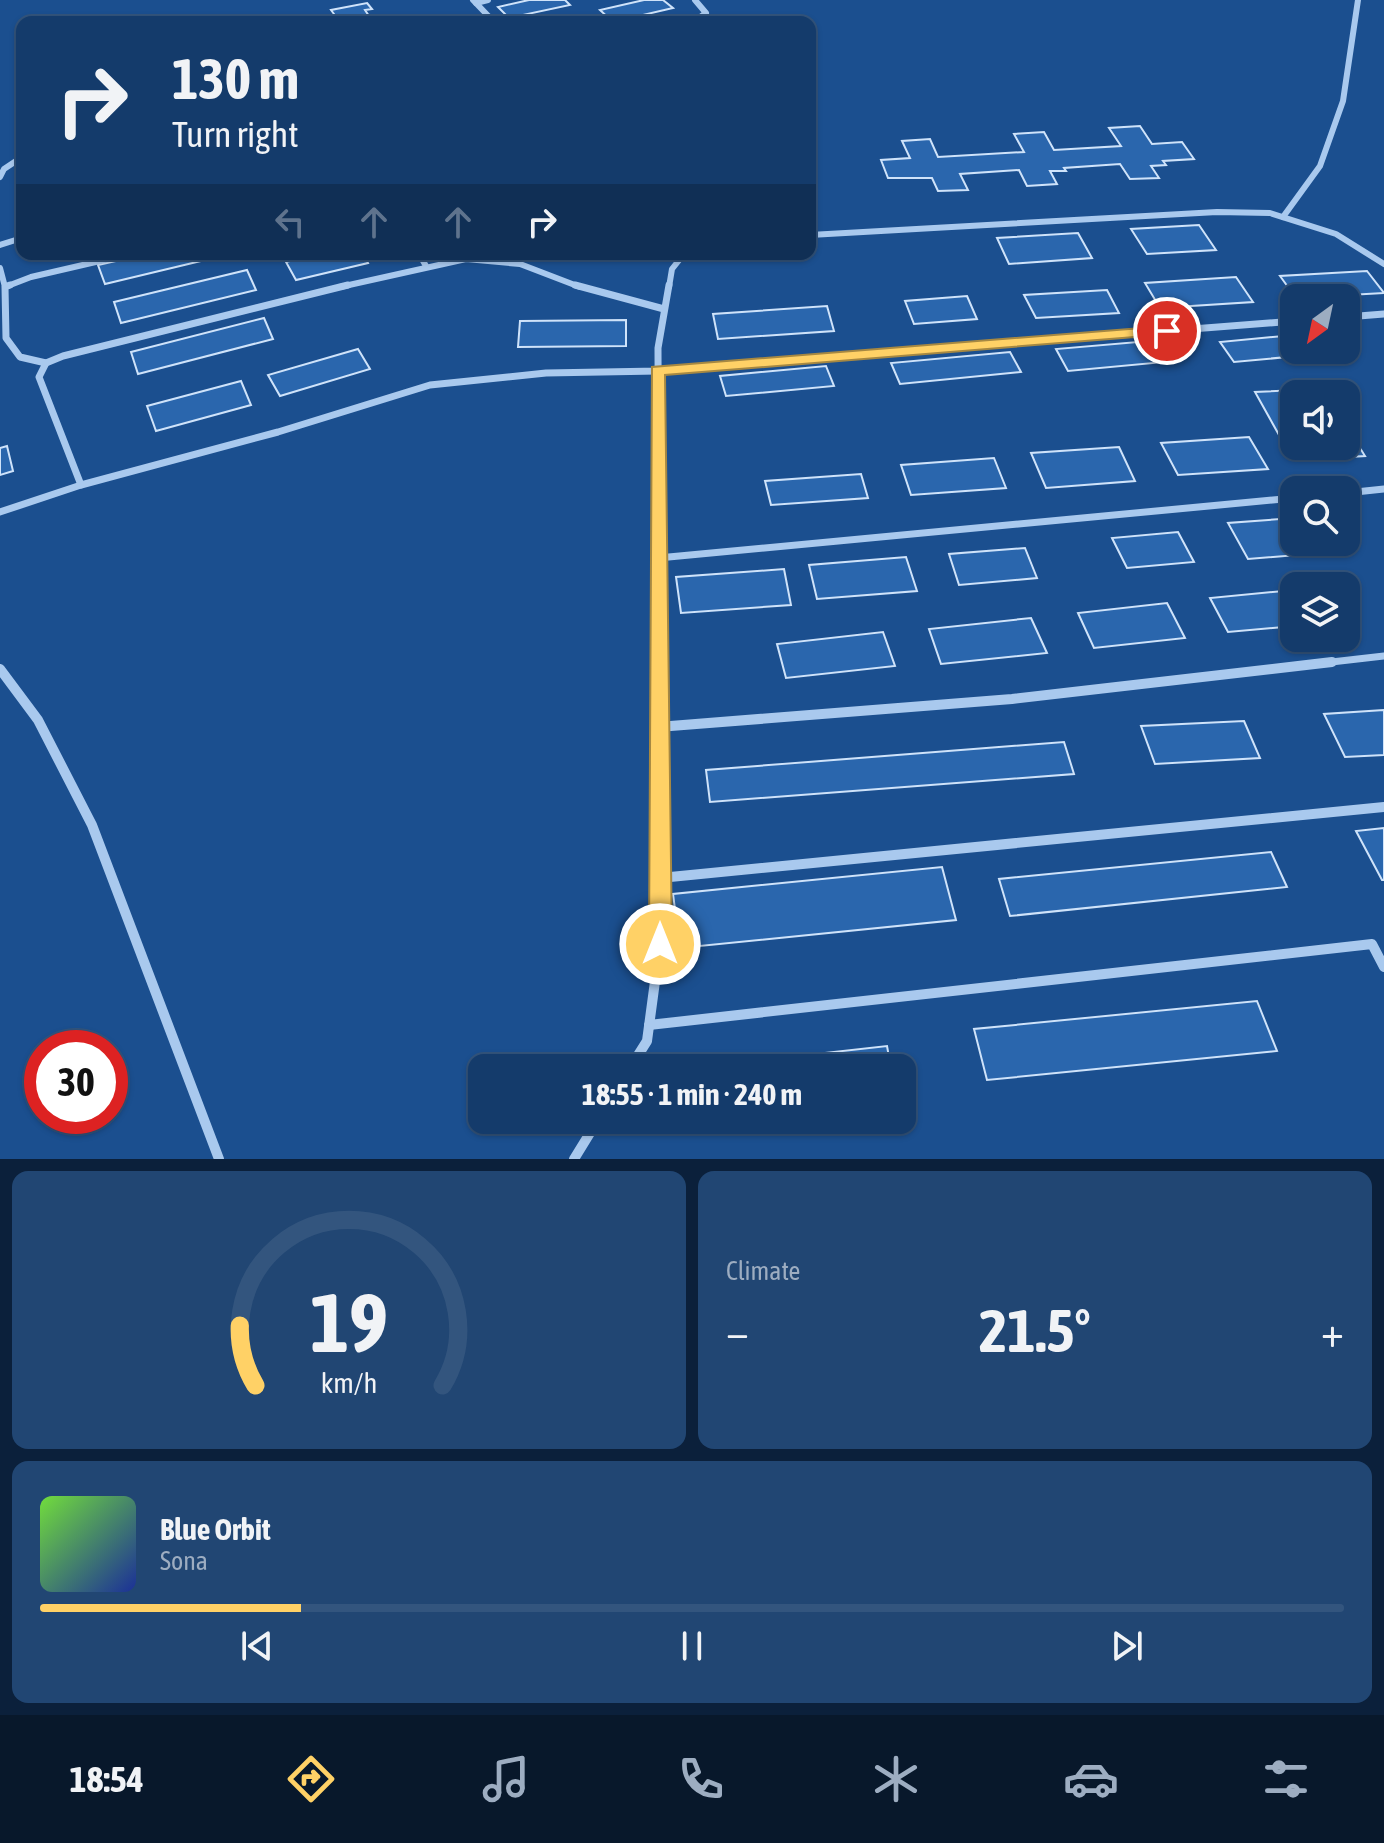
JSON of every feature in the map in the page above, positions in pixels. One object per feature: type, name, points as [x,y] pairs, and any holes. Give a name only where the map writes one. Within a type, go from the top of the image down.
[{"type":"street","points":[[475,1],[488,0]]},
{"type":"street","points":[[695,0],[706,13],[702,16]]},
{"type":"street","points":[[1283,217],[1320,166],[1343,101],[1358,0]]},
{"type":"street","points":[[475,1],[489,16]]},
{"type":"street","points":[[0,177],[4,169],[16,161]]},
{"type":"street","points":[[816,235],[1217,212],[1270,213],[1336,234],[1384,264]]},
{"type":"street","points":[[5,287],[31,277],[104,260]]},
{"type":"street","points":[[422,260],[426,266]]},
{"type":"street","points":[[0,268],[5,287],[6,338],[20,357],[46,363],[63,356],[460,260]]},
{"type":"street","points":[[477,260],[520,264],[587,290],[664,309]]},
{"type":"street","points":[[517,260],[520,264]]},
{"type":"street","points":[[639,1054],[647,1041],[660,944],[658,371],[664,309],[672,269],[679,260]]},
{"type":"street","points":[[1360,316],[1384,314]]},
{"type":"street","points":[[0,512],[81,485],[278,432],[430,385],[546,373],[658,371],[1280,322]]},
{"type":"street","points":[[46,363],[39,377],[81,485]]},
{"type":"street","points":[[1360,492],[1384,489]]},
{"type":"street","points":[[658,558],[1280,499]]},
{"type":"street","points":[[658,727],[1012,699],[1384,656]]},
{"type":"street","points":[[0,669],[38,720],[92,825],[219,1159]]},
{"type":"street","points":[[660,878],[1384,807]]},
{"type":"street","points":[[649,1025],[1372,944],[1384,967]]},
{"type":"street","points":[[574,1159],[589,1134]]},
{"type":"building","points":[[529,0],[565,0],[570,5],[518,16],[507,16],[498,7]]},
{"type":"building","points":[[644,0],[663,0],[673,8],[639,16],[606,16],[600,10]]},
{"type":"building","points":[[367,3],[372,9],[365,10],[369,16],[336,16],[331,10]]},
{"type":"building","points":[[1140,126],[1152,144],[1182,142],[1194,159],[1163,161],[1166,165],[1151,166],[1159,178],[1130,179],[1120,164],[1050,171],[1057,184],[1027,186],[1019,170],[960,174],[968,190],[938,191],[932,178],[888,178],[881,160],[910,158],[902,141],[930,139],[938,157],[1024,152],[1014,134],[1044,132],[1054,150],[1121,146],[1109,128]]},
{"type":"building","points":[[1199,225],[1216,250],[1147,254],[1131,229]]},
{"type":"building","points":[[1078,233],[1092,258],[1009,264],[997,238]]},
{"type":"building","points":[[120,260],[205,260],[105,284],[98,265]]},
{"type":"building","points":[[366,260],[368,263],[296,280],[286,262]]},
{"type":"building","points":[[247,270],[256,290],[121,323],[114,302]]},
{"type":"building","points":[[1367,271],[1384,293],[1360,294],[1360,284],[1286,284],[1280,276]]},
{"type":"building","points":[[1236,277],[1253,302],[1160,308],[1145,283]]},
{"type":"building","points":[[1107,290],[1119,313],[1036,318],[1024,295]]},
{"type":"building","points":[[967,296],[977,319],[914,324],[905,301]]},
{"type":"building","points":[[827,306],[834,331],[718,339],[713,314]]},
{"type":"building","points":[[264,318],[273,339],[138,374],[131,352]]},
{"type":"building","points":[[626,320],[626,346],[518,347],[520,321]]},
{"type":"building","points":[[1280,336],[1280,358],[1234,362],[1220,342]]},
{"type":"building","points":[[1161,340],[1175,361],[1068,371],[1056,349]]},
{"type":"building","points":[[358,349],[370,369],[280,396],[268,375]]},
{"type":"building","points":[[1010,352],[1021,372],[900,384],[891,363]]},
{"type":"building","points":[[826,366],[834,386],[726,396],[720,376]]},
{"type":"building","points":[[241,381],[251,405],[156,431],[147,406]]},
{"type":"building","points":[[1280,391],[1280,437],[1255,392]]},
{"type":"building","points":[[1249,437],[1268,469],[1178,475],[1161,443]]},
{"type":"building","points":[[7,446],[13,471],[0,475],[0,448]]},
{"type":"building","points":[[1119,447],[1135,481],[1046,488],[1031,453]]},
{"type":"building","points":[[994,458],[1006,488],[911,495],[901,465]]},
{"type":"building","points":[[861,474],[868,498],[771,505],[765,481]]},
{"type":"building","points":[[1280,519],[1280,556],[1285,556],[1248,559],[1228,523]]},
{"type":"building","points":[[1178,532],[1194,562],[1127,568],[1112,538]]},
{"type":"building","points":[[1025,548],[1037,578],[959,585],[949,554]]},
{"type":"building","points":[[906,557],[917,591],[817,599],[809,565]]},
{"type":"building","points":[[784,569],[791,605],[681,613],[676,577]]},
{"type":"building","points":[[1280,591],[1280,627],[1228,632],[1210,598]]},
{"type":"building","points":[[1167,603],[1185,638],[1094,648],[1078,613]]},
{"type":"building","points":[[1031,618],[1047,653],[941,664],[929,629]]},
{"type":"building","points":[[883,632],[895,666],[786,678],[777,644]]},
{"type":"building","points":[[1384,710],[1384,755],[1345,757],[1324,714]]},
{"type":"building","points":[[1244,721],[1260,758],[1155,764],[1141,726]]},
{"type":"building","points":[[1064,742],[1074,774],[710,802],[706,770]]},
{"type":"building","points":[[1384,828],[1384,880],[1382,880],[1356,831]]},
{"type":"building","points":[[1271,852],[1287,887],[1010,916],[999,879]]},
{"type":"building","points":[[942,867],[956,920],[680,948],[673,894]]},
{"type":"building","points":[[1257,1001],[1277,1051],[987,1080],[974,1029]]},
{"type":"building","points":[[887,1046],[888,1054],[815,1054]]},
{"type":"route","points":[[660,944],[658,371],[1167,331]]}]
